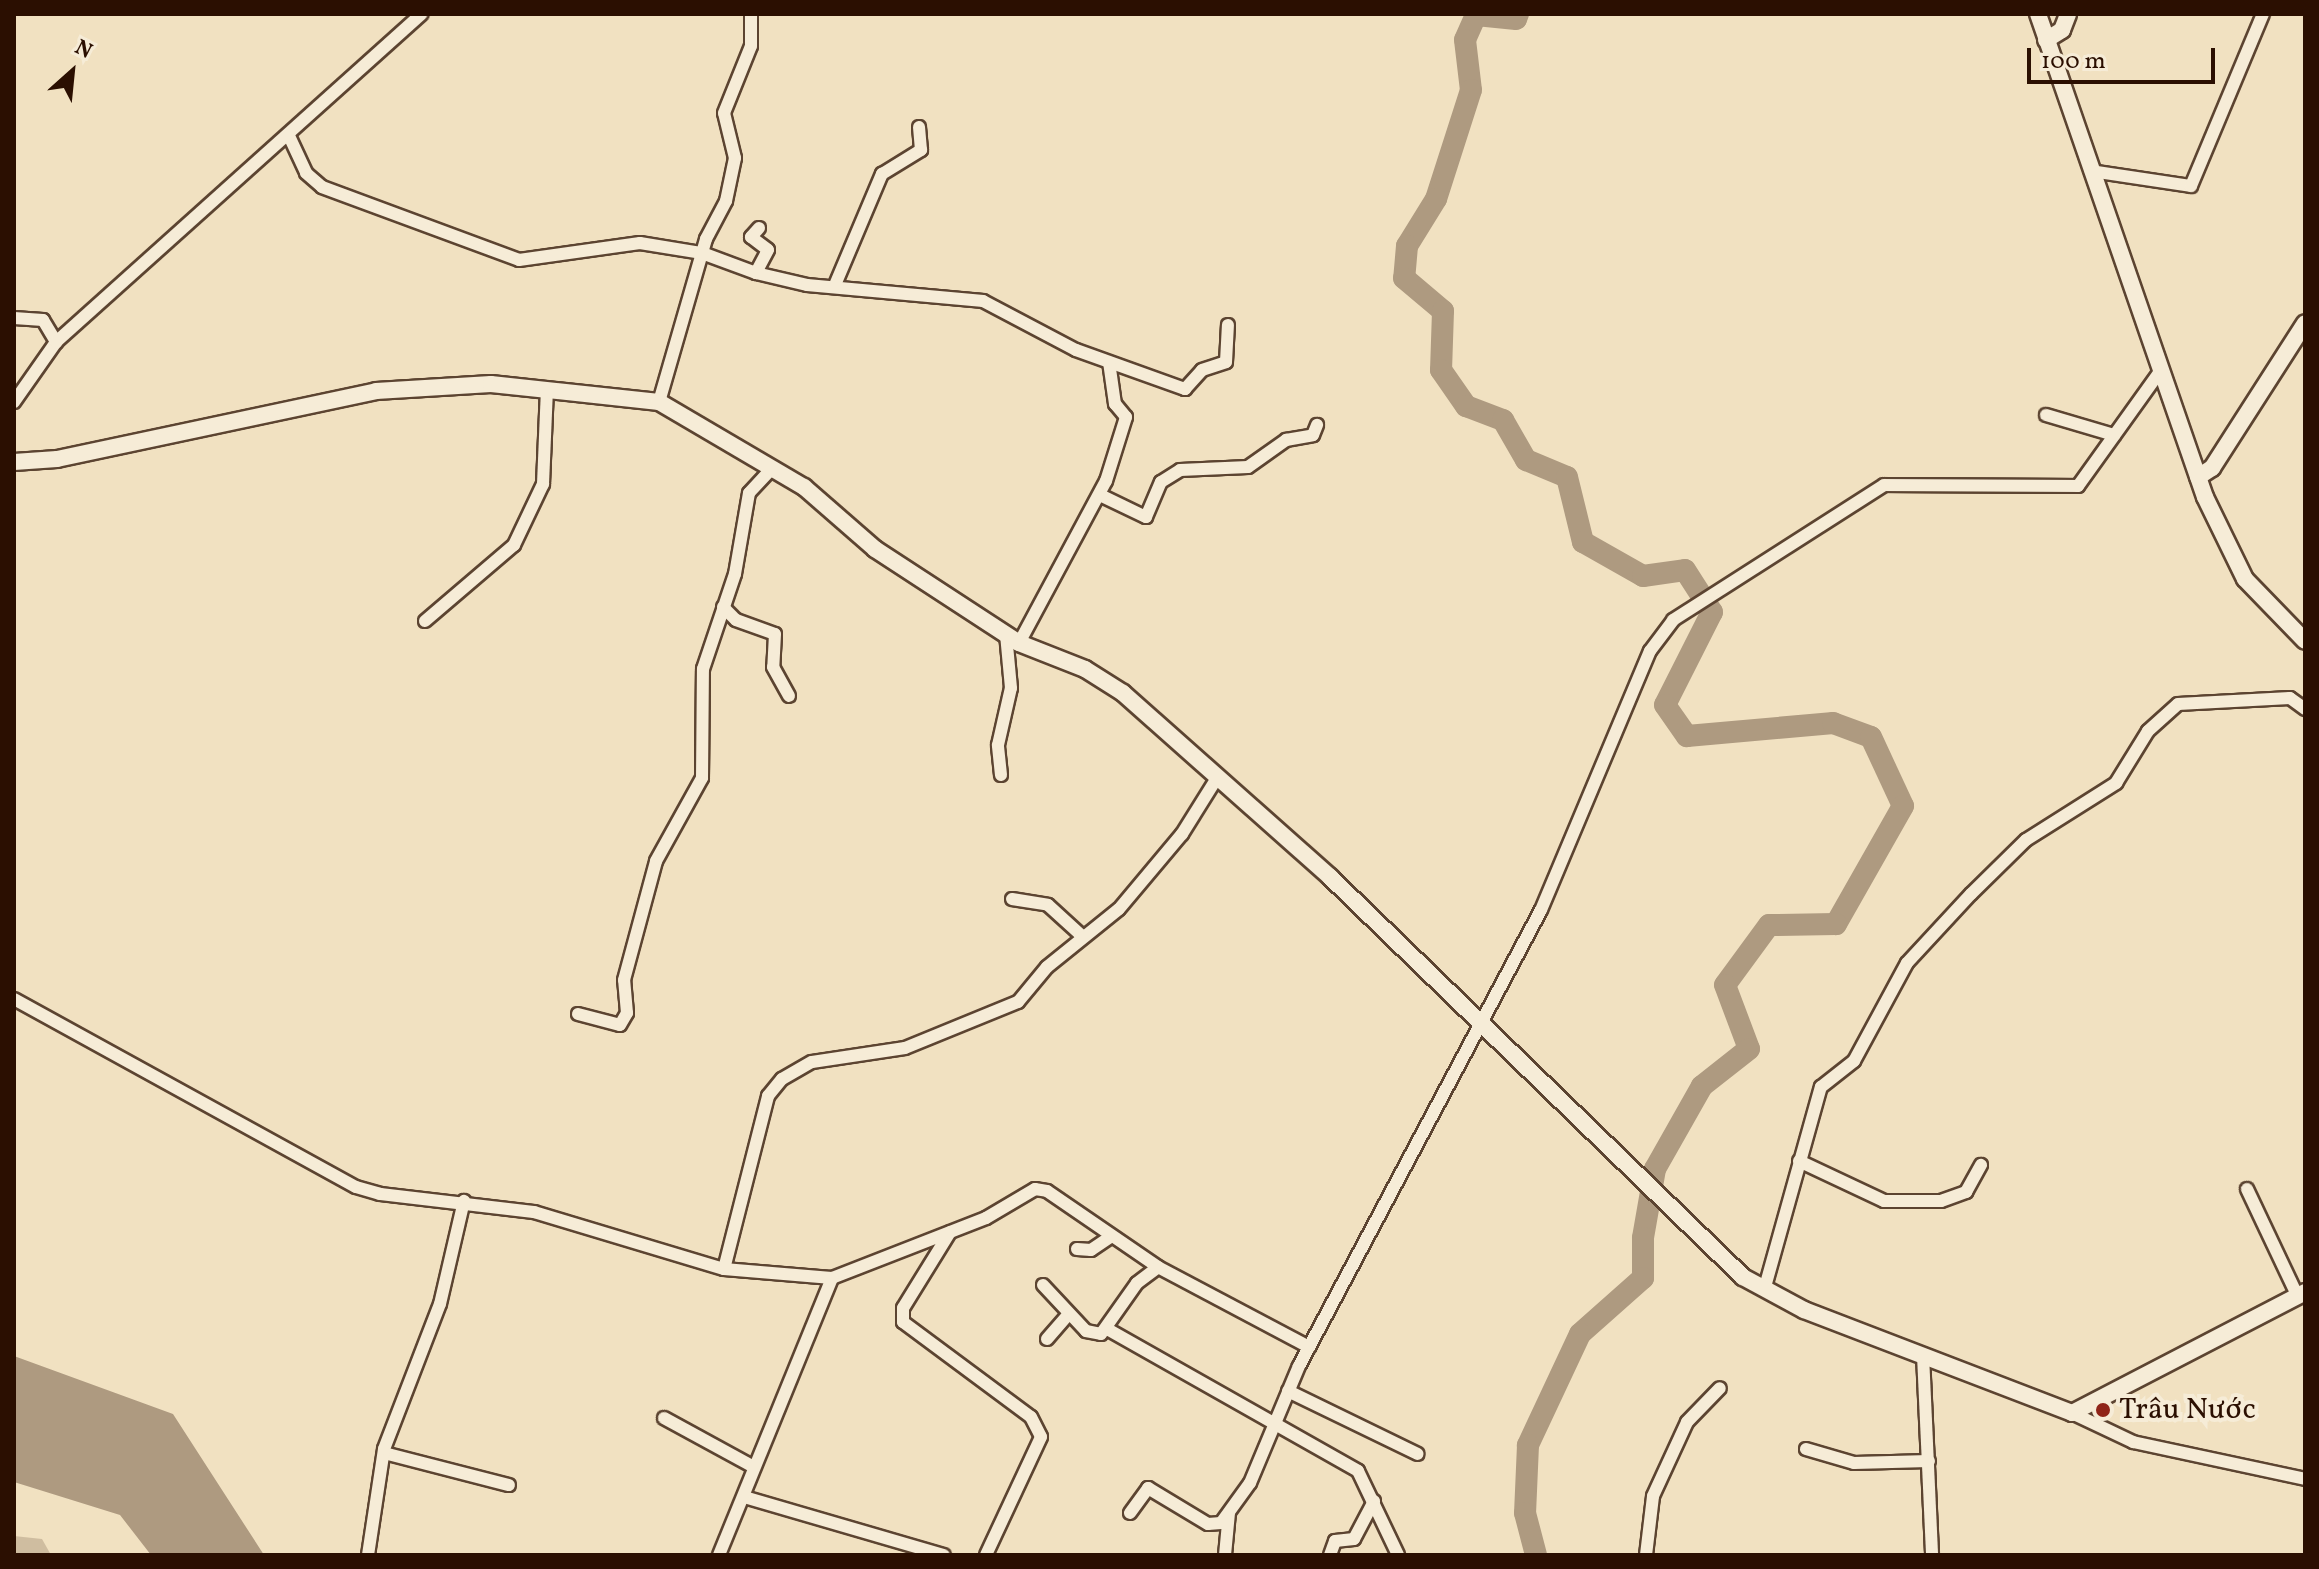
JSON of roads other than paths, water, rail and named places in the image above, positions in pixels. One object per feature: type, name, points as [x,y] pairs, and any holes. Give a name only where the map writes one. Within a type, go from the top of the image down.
[{"type":"street","points":[[14,402],[56,342],[290,138],[422,14]]},
{"type":"street","points":[[659,402],[702,253],[726,201],[735,158],[724,113],[751,46],[751,14]]},
{"type":"street","points":[[2038,14],[2198,477],[2245,579],[2305,641]]},
{"type":"street","points":[[2046,40],[2062,30],[2068,14]]},
{"type":"street","points":[[2091,171],[2191,186],[2263,14]]},
{"type":"street","points":[[835,285],[882,174],[921,150],[919,127]]},
{"type":"street","points":[[290,138],[306,173],[322,187],[519,260],[618,242],[702,253],[756,273],[983,301],[1109,362],[1185,389],[1202,370],[1226,362],[1228,325]]},
{"type":"street","points":[[756,273],[768,250],[751,237],[759,228]]},
{"type":"street","points":[[14,318],[43,320],[56,342]]},
{"type":"street","points":[[2198,477],[2212,468],[2305,323]]},
{"type":"street","points":[[1001,775],[998,745],[1011,688],[1012,638],[1100,495],[1126,417],[1115,404],[1109,362]]},
{"type":"street","points":[[1130,1513],[1148,1488],[1208,1524],[1221,1523],[1250,1483],[1309,1347],[1564,860],[1650,651],[1693,605],[1884,485],[2078,486],[2161,370]]},
{"type":"street","points":[[14,462],[57,459],[376,391],[475,384],[659,402],[772,468],[875,549],[1012,638],[1085,669],[1123,693],[1330,877],[1743,1277],[1804,1310],[2072,1413],[2133,1442],[2305,1479]]},
{"type":"street","points":[[425,621],[514,545],[543,484],[547,390]]},
{"type":"street","points":[[2046,415],[2114,435]]},
{"type":"street","points":[[1100,495],[1146,517],[1161,482],[1180,470],[1248,467],[1286,440],[1313,435],[1317,425]]},
{"type":"street","points":[[578,1014],[620,1025],[627,1013],[624,980],[656,861],[702,778],[703,669],[723,607],[749,493],[772,468]]},
{"type":"street","points":[[723,607],[736,620],[775,634],[773,667],[789,696]]},
{"type":"street","points":[[1765,1287],[1821,1087],[1854,1061],[1907,963],[2026,840],[2116,783],[2148,731],[2178,704],[2290,698],[2305,709]]},
{"type":"street","points":[[724,1269],[768,1096],[782,1079],[812,1062],[905,1048],[1018,1002],[1027,986],[1119,909],[1182,834],[1217,778]]},
{"type":"street","points":[[1012,899],[1048,905],[1083,937]]},
{"type":"street","points":[[14,999],[356,1187],[534,1212],[724,1269],[832,1278],[950,1232],[1035,1189],[1081,1209],[1112,1236],[1158,1267],[1309,1347]]},
{"type":"street","points":[[1799,1161],[1884,1201],[1941,1201],[1966,1192],[1981,1165]]},
{"type":"street","points":[[2072,1413],[2301,1293],[2247,1189]]},
{"type":"street","points":[[368,1555],[384,1453],[440,1304],[464,1201]]},
{"type":"street","points":[[950,1232],[903,1308],[903,1322],[1031,1417],[1041,1437],[986,1555]]},
{"type":"street","points":[[1077,1249],[1091,1250],[1112,1236]]},
{"type":"street","points":[[1109,1330],[1137,1283],[1158,1267]]},
{"type":"street","points":[[719,1555],[744,1497],[752,1466],[832,1278]]},
{"type":"street","points":[[1043,1285],[1068,1315],[1094,1334],[1109,1330],[1277,1421],[1358,1471],[1398,1555]]},
{"type":"street","points":[[1047,1339],[1068,1315]]},
{"type":"street","points":[[1923,1355],[1932,1555]]},
{"type":"street","points":[[1646,1555],[1653,1496],[1687,1422],[1720,1388]]},
{"type":"street","points":[[1288,1391],[1418,1454]]},
{"type":"street","points":[[664,1418],[752,1466]]},
{"type":"street","points":[[1806,1449],[1854,1463],[1929,1461]]},
{"type":"street","points":[[384,1453],[509,1485]]},
{"type":"street","points":[[744,1497],[944,1555]]},
{"type":"street","points":[[1330,1555],[1335,1541],[1354,1539],[1374,1501]]},
{"type":"street","points":[[1225,1555],[1229,1510]]},
{"type":"waterway","points":[[1518,14],[1516,19],[1476,15],[1465,40],[1471,90],[1436,199],[1407,246],[1404,278],[1443,311],[1441,370],[1466,406],[1503,420],[1526,460],[1567,477],[1583,542],[1643,576],[1685,570],[1712,612],[1665,705],[1687,736],[1833,723],[1871,737],[1903,806],[1836,924],[1769,925],[1725,985],[1749,1049],[1702,1086],[1655,1169],[1643,1238],[1643,1278],[1580,1334],[1528,1445],[1525,1513],[1536,1555]]},
{"type":"place","name":"Trâu Nước","points":[[2103,1410]]}]
